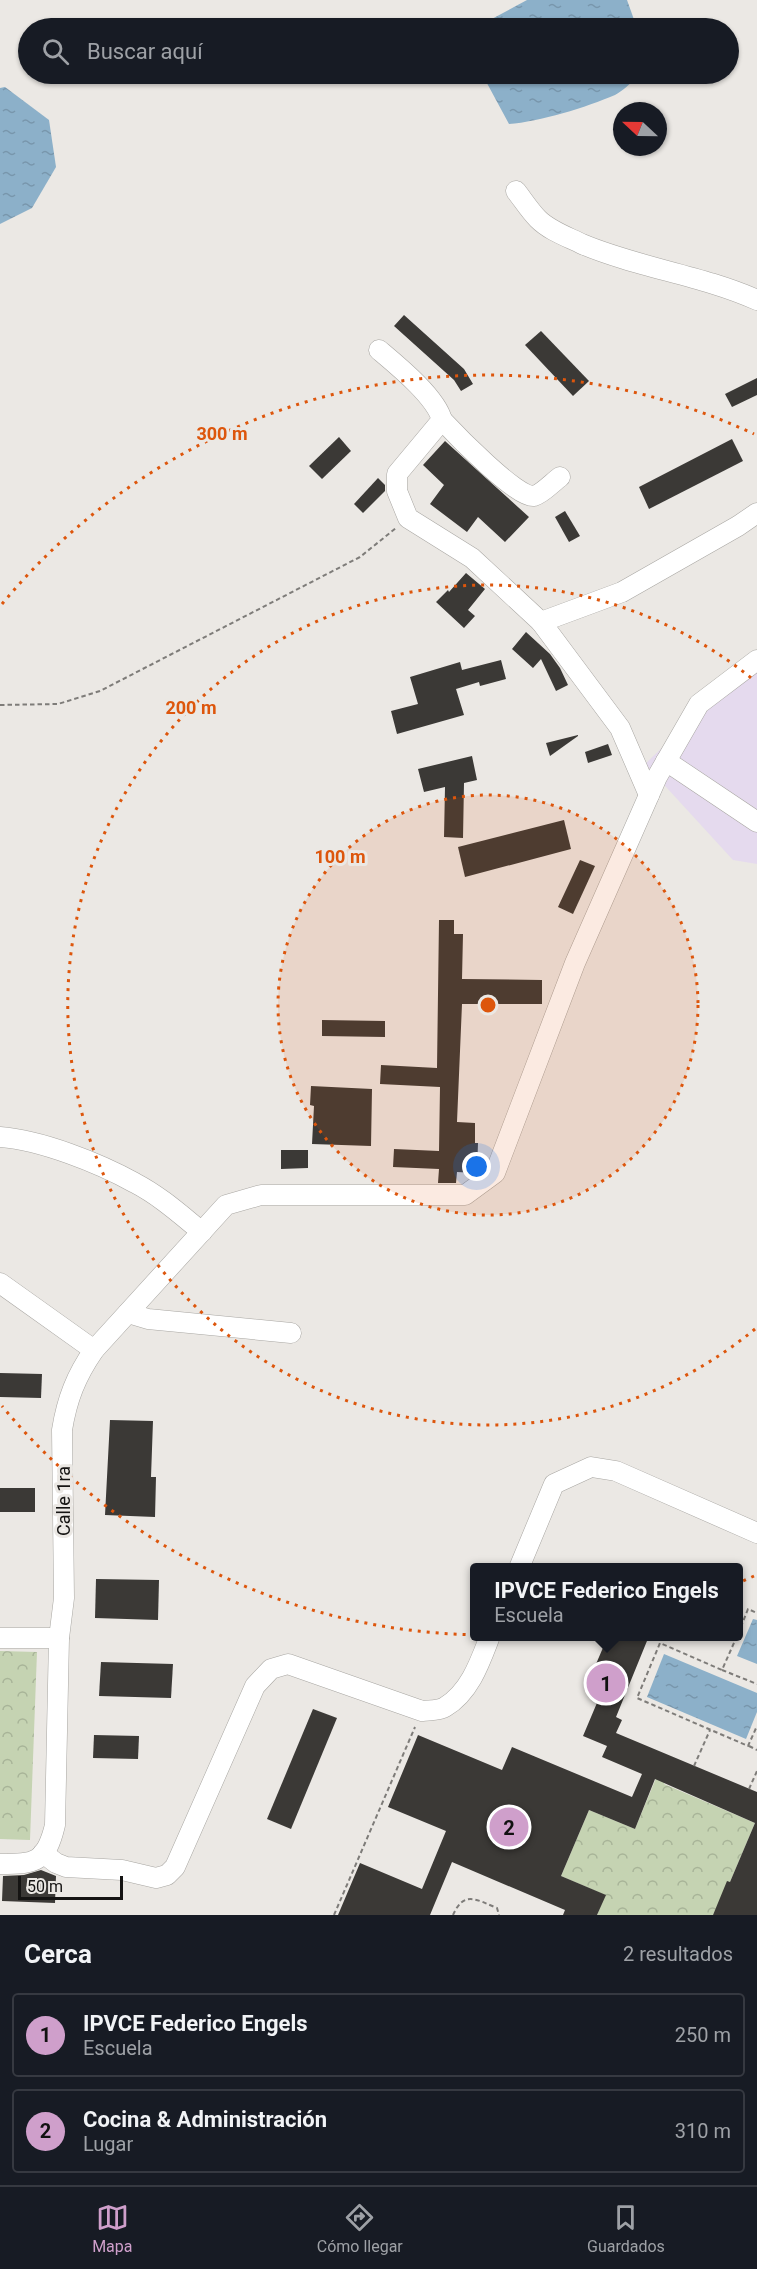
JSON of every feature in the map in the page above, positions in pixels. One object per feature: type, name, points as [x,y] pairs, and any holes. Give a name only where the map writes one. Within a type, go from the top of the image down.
[{"type":"street","points":[[516,191],[539,220],[561,234],[595,249],[658,270],[735,290],[757,300]]},
{"type":"street","points":[[380,350],[433,402],[440,410],[442,420],[488,465],[526,495],[535,496],[560,477]]},
{"type":"street","points":[[442,420],[397,474],[397,491],[408,518],[472,558],[541,622],[620,728],[649,795]]},
{"type":"street","points":[[541,622],[622,592],[757,513]]},
{"type":"street","points":[[649,795],[666,760],[699,704],[757,660]]},
{"type":"street","points":[[666,760],[757,822]]},
{"type":"street","name":"Calle 1ra","points":[[43,1853],[52,1840],[55,1825],[59,1638],[64,1598],[62,1430],[66,1406],[80,1370],[94,1350],[226,1205],[261,1195],[465,1195],[495,1173],[576,963],[649,795]]},
{"type":"street","points":[[0,1137],[23,1139],[68,1154],[135,1183],[172,1207],[202,1232]]},
{"type":"street","points":[[0,1283],[94,1350]]},
{"type":"street","points":[[128,1313],[148,1319],[291,1333]]},
{"type":"street","points":[[521,1563],[554,1484],[591,1467],[616,1471],[757,1533]]},
{"type":"street","points":[[0,1638],[59,1638]]},
{"type":"street","points":[[0,1864],[28,1864],[43,1853],[56,1863],[76,1868],[122,1870],[156,1878],[172,1872],[255,1686],[264,1675],[279,1666],[288,1664],[422,1711],[444,1709],[459,1695],[474,1675],[488,1641]]},
{"type":"path","points":[[0,705],[58,704],[100,691],[360,557],[408,518]]},
{"type":"path","points":[[743,1621],[748,1610],[757,1613]]},
{"type":"path","points":[[723,1670],[735,1641]]},
{"type":"path","points":[[757,1684],[660,1643],[637,1698],[757,1750]]},
{"type":"path","points":[[334,1915],[422,1711]]},
{"type":"path","points":[[748,1746],[757,1726]]},
{"type":"path","points":[[694,1766],[710,1730]]},
{"type":"path","points":[[749,1789],[757,1771]]},
{"type":"path","points":[[453,1915],[463,1900],[472,1898],[497,1908],[499,1915]]},
{"type":"shaded area","points":[[757,658],[757,864],[733,860],[645,764]]},
{"type":"green space","points":[[0,1651],[37,1652],[30,1840],[0,1839]]},
{"type":"green space","points":[[659,1771],[667,1774],[664,1784],[755,1823],[730,1882],[713,1915],[597,1915],[605,1895],[561,1876],[589,1810],[635,1829]]},
{"type":"water","points":[[527,0],[627,0],[633,18],[494,18]]},
{"type":"water","points":[[487,84],[630,84],[615,95],[577,109],[509,124]]},
{"type":"water","points":[[5,87],[49,120],[56,167],[32,208],[0,224],[0,88]]},
{"type":"water","points":[[753,1619],[757,1620],[757,1664],[737,1656]]},
{"type":"water","points":[[664,1654],[757,1693],[757,1712],[746,1739],[647,1697]]},
{"type":"building","points":[[404,315],[464,369],[473,384],[461,391],[454,380],[394,326]]},
{"type":"building","points":[[541,331],[589,381],[573,396],[525,345]]},
{"type":"building","points":[[757,378],[757,395],[732,407],[725,394]]},
{"type":"building","points":[[339,437],[351,451],[322,479],[309,466]]},
{"type":"building","points":[[732,439],[743,461],[649,509],[639,487]]},
{"type":"building","points":[[445,441],[529,517],[505,542],[478,517],[467,532],[430,504],[444,485],[423,465]]},
{"type":"building","points":[[378,478],[385,485],[385,491],[363,513],[354,504]]},
{"type":"building","points":[[565,511],[580,536],[569,542],[555,517]]},
{"type":"building","points":[[466,573],[485,589],[468,610],[475,616],[464,628],[436,602],[448,590],[449,592]]},
{"type":"building","points":[[526,632],[550,654],[568,685],[556,691],[541,659],[533,668],[512,649]]},
{"type":"building","points":[[501,660],[506,679],[480,686],[479,682],[456,689],[464,715],[397,734],[391,711],[418,704],[410,677],[460,662],[462,670]]},
{"type":"building","points":[[578,736],[550,756],[546,743]]},
{"type":"building","points":[[608,744],[612,755],[588,763],[585,752]]},
{"type":"building","points":[[472,756],[477,780],[464,783],[463,838],[444,837],[445,787],[424,792],[418,769]]},
{"type":"building","points":[[564,820],[571,849],[465,877],[458,847]]},
{"type":"building","points":[[580,860],[595,866],[573,914],[558,907]]},
{"type":"building","points":[[439,920],[454,920],[454,934],[463,934],[462,979],[542,980],[542,1004],[462,1004],[457,1122],[475,1123],[475,1143],[478,1143],[477,1171],[475,1173],[457,1172],[456,1183],[438,1183],[439,1169],[393,1167],[394,1149],[439,1151],[440,1087],[380,1084],[381,1065],[437,1068]]},
{"type":"building","points":[[322,1020],[385,1021],[385,1037],[322,1036]]},
{"type":"building","points":[[311,1086],[372,1089],[371,1146],[312,1144],[314,1106],[310,1105]]},
{"type":"building","points":[[281,1150],[308,1150],[308,1168],[281,1169]]},
{"type":"building","points":[[0,1373],[42,1374],[41,1398],[0,1397]]},
{"type":"building","points":[[110,1420],[153,1421],[151,1477],[156,1477],[155,1517],[105,1515]]},
{"type":"building","points":[[0,1488],[35,1488],[35,1512],[0,1512]]},
{"type":"building","points":[[96,1579],[159,1580],[158,1620],[95,1618]]},
{"type":"building","points":[[606,1641],[647,1641],[616,1717],[622,1720],[616,1733],[757,1792],[757,1915],[713,1915],[755,1823],[655,1779],[635,1829],[589,1810],[561,1876],[606,1895],[597,1915],[563,1915],[565,1910],[452,1862],[430,1915],[338,1915],[360,1863],[422,1889],[446,1831],[388,1807],[418,1735],[502,1770],[512,1747],[632,1797],[642,1774],[602,1757],[607,1746],[583,1736],[602,1691],[587,1685]]},
{"type":"building","points":[[101,1662],[173,1664],[171,1698],[99,1696]]},
{"type":"building","points":[[313,1709],[337,1718],[291,1829],[267,1819]]},
{"type":"building","points":[[94,1735],[139,1736],[138,1759],[93,1758]]},
{"type":"building","points":[[41,1870],[56,1876],[55,1903],[2,1901],[3,1876],[24,1875]]},
{"type":"place","name":"IPVCE Federico Engels","points":[[606,1683]]},
{"type":"place","name":"Cocina & Administración","points":[[509,1827]]}]
